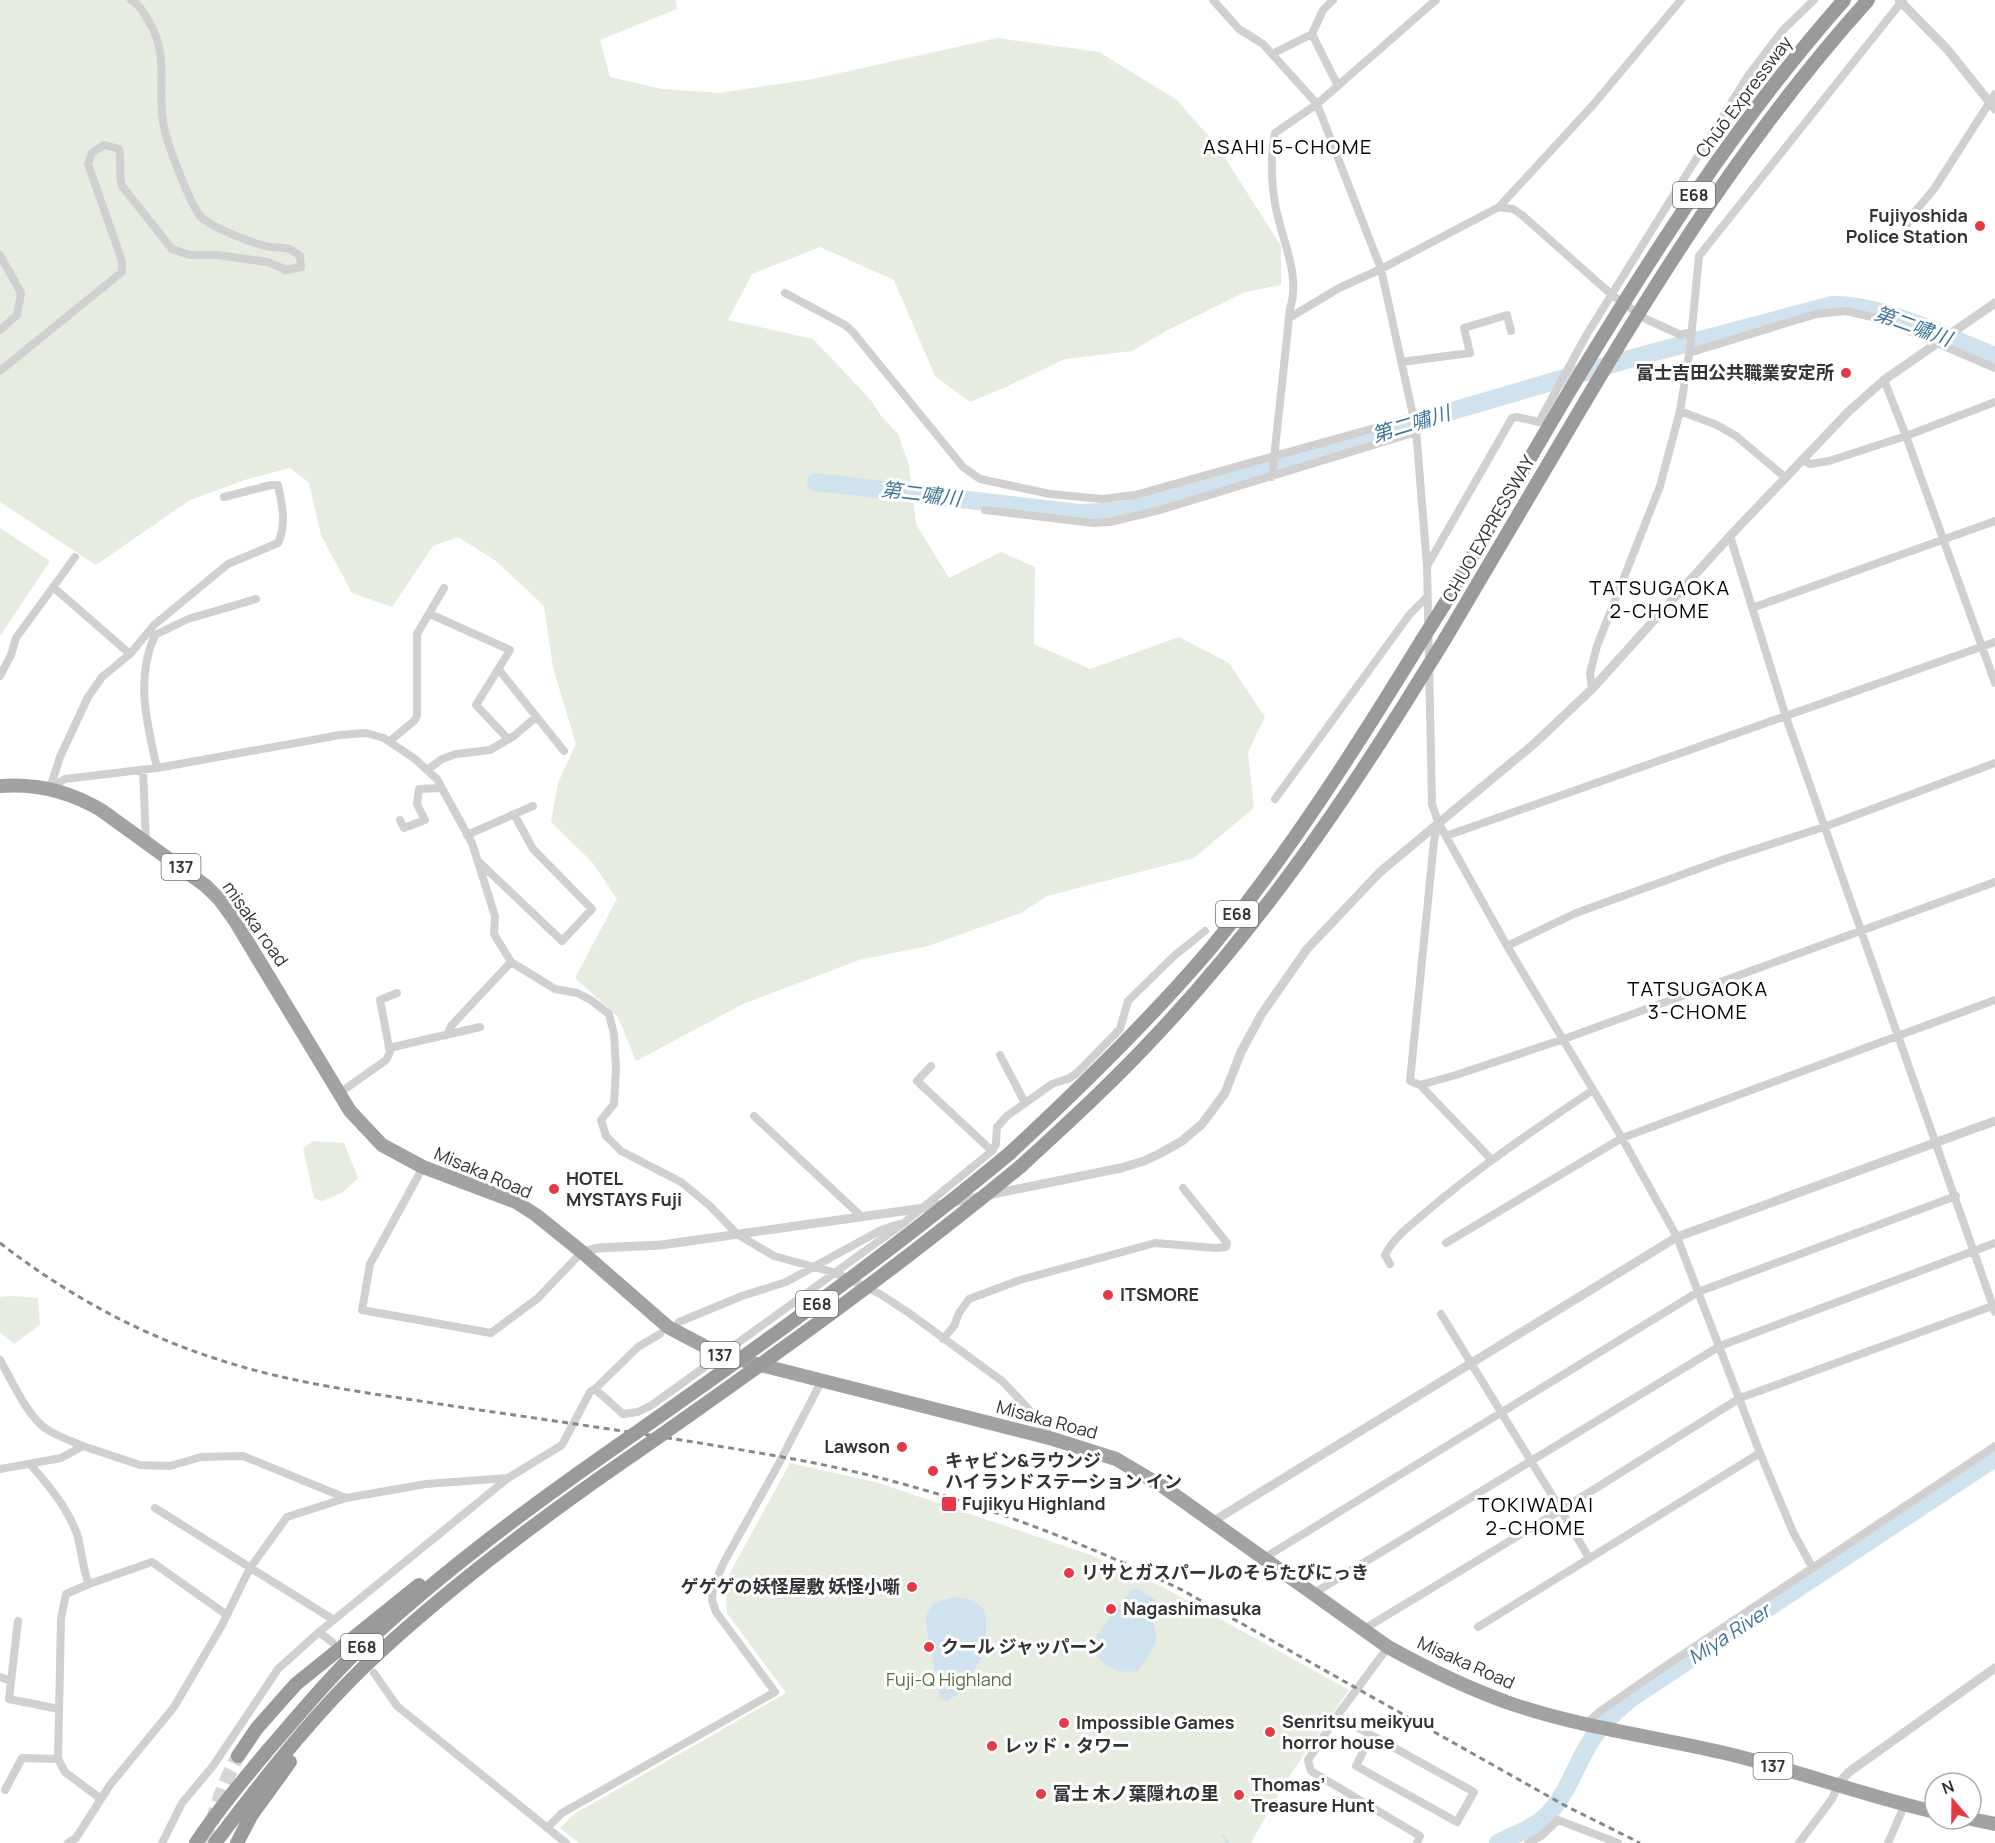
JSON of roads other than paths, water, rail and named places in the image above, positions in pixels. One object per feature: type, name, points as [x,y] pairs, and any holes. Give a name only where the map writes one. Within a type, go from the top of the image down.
[{"type":"highway","name":"Chūō Expressway","points":[[1563,402],[1628,295],[1715,165],[1786,70],[1844,0]]},
{"type":"highway","name":"Chūō Expressway","points":[[1586,400],[1642,305],[1732,171],[1799,82],[1868,0]]},
{"type":"highway","name":"CHUO EXPRESSWAY","points":[[380,1652],[470,1574],[522,1533],[873,1284],[948,1227],[1021,1166],[1113,1080],[1161,1031],[1255,921],[1368,762],[1445,639],[1586,400]]},
{"type":"highway","name":"CHUO EXPRESSWAY","points":[[562,1484],[856,1276],[937,1214],[1010,1153],[1108,1060],[1211,947],[1294,838],[1364,734],[1444,605],[1563,402]]},
{"type":"highway","name":"misaka road","points":[[0,786],[50,788],[83,800],[206,886],[220,900],[276,986],[319,1061],[341,1092]]},
{"type":"highway","name":"Misaka Road","points":[[341,1092],[350,1111],[382,1145],[423,1167],[516,1202],[582,1252],[668,1327],[721,1355],[1053,1439],[1116,1459],[1165,1488],[1388,1647],[1424,1667],[1513,1704],[1612,1730],[1728,1754],[1923,1809]]},
{"type":"highway","points":[[238,1756],[276,1705],[319,1664],[481,1536],[562,1484]]},
{"type":"highway","name":"E68","points":[[196,1843],[226,1801],[296,1718],[369,1640],[463,1559],[562,1484]]},
{"type":"highway","points":[[237,1843],[270,1789],[299,1750],[380,1652]]},
{"type":"highway","name":"E68","points":[[214,1843],[307,1729],[380,1652]]},
{"type":"street","points":[[0,371],[122,272],[122,261],[88,164],[92,153],[104,145],[119,148],[122,161],[118,174],[122,186],[172,249],[190,255],[217,255],[268,262],[286,270],[301,267],[300,256],[289,248],[270,247],[240,239],[201,217],[186,190],[164,127],[162,58],[153,28],[139,5],[131,0]]},
{"type":"street","points":[[1213,0],[1239,29],[1263,44],[1317,104],[1381,269],[1416,431],[1427,566],[1432,804],[1438,822],[1677,1237],[1760,1454],[1793,1532],[1812,1567]]},
{"type":"street","points":[[1272,54],[1312,34],[1323,10],[1333,0]]},
{"type":"street","points":[[1272,474],[1289,318],[1295,286],[1286,239],[1276,205],[1271,153],[1275,133],[1317,104],[1436,0]]},
{"type":"street","points":[[1289,318],[1339,288],[1381,269],[1499,207],[1593,105],[1681,0]]},
{"type":"street","points":[[1427,566],[1512,418],[1539,422],[1575,356],[1748,76],[1783,30],[1814,0]]},
{"type":"street","points":[[1592,689],[1590,673],[1597,646],[1660,486],[1680,411],[1690,351],[1699,256],[1901,1],[1993,101],[1907,225]]},
{"type":"street","points":[[1312,34],[1338,86]]},
{"type":"street","points":[[1499,207],[1513,209],[1522,215],[1612,295],[1646,319],[1681,335],[1692,334]]},
{"type":"street","points":[[0,255],[21,293],[17,315],[0,330]]},
{"type":"street","points":[[785,293],[852,331],[963,467],[980,479],[1050,494],[1102,500],[1135,495],[1414,417]]},
{"type":"street","points":[[423,1167],[370,1264],[362,1310],[491,1333],[538,1298],[582,1252],[598,1248],[660,1245],[924,1208],[1121,1168],[1144,1161],[1182,1141],[1202,1125],[1225,1094],[1241,1053],[1261,1015],[1307,949],[1380,872],[1535,743],[1592,689],[1730,537],[1849,411],[1884,380],[1995,303]]},
{"type":"street","points":[[1690,351],[1816,314],[1846,311],[1881,319],[1941,341],[1995,368]]},
{"type":"street","points":[[1401,362],[1470,353],[1464,328],[1507,315],[1511,331]]},
{"type":"street","points":[[1884,380],[1995,683]]},
{"type":"street","points":[[1803,460],[1810,464],[1821,464],[1906,436],[1995,402]]},
{"type":"street","points":[[1680,411],[1717,425],[1736,436],[1786,478]]},
{"type":"street","points":[[986,510],[1093,523],[1110,522],[1160,510],[1416,431]]},
{"type":"street","points":[[50,788],[60,757],[87,696],[102,677],[130,654],[154,625],[228,564],[278,543],[284,517],[278,485],[224,497]]},
{"type":"street","points":[[1752,608],[1995,521]]},
{"type":"street","points":[[1364,1629],[1740,1398],[1994,1307],[1786,717],[1730,537]]},
{"type":"street","points":[[0,676],[11,655],[16,638],[75,557]]},
{"type":"street","points":[[53,587],[130,654]]},
{"type":"street","points":[[390,741],[417,716],[417,634],[444,588]]},
{"type":"street","points":[[1275,799],[1410,614],[1427,597]]},
{"type":"street","points":[[157,768],[144,714],[144,672],[155,635],[188,619],[256,599]]},
{"type":"street","points":[[430,614],[510,650],[476,705],[508,739]]},
{"type":"street","points":[[1446,836],[1995,642]]},
{"type":"street","points":[[499,670],[564,751]]},
{"type":"street","points":[[427,770],[442,759],[463,753],[490,750],[536,717]]},
{"type":"street","points":[[50,788],[65,779],[157,768],[340,735],[366,733],[390,741],[438,779],[468,835],[495,916],[494,934],[511,962],[555,989],[577,993],[591,1000],[609,1014],[614,1034],[616,1068],[614,1104],[601,1120],[606,1136],[621,1151],[681,1182],[710,1206],[737,1234],[774,1256],[814,1265],[880,1294],[1002,1381],[1053,1439]]},
{"type":"street","points":[[1508,946],[1576,913],[1995,763]]},
{"type":"street","points":[[143,770],[146,842]]},
{"type":"street","points":[[400,820],[404,828],[425,820],[417,804],[419,789],[442,788]]},
{"type":"street","points":[[468,835],[533,806]]},
{"type":"street","points":[[477,860],[562,941],[592,909],[533,849],[514,814]]},
{"type":"street","points":[[1438,822],[1434,841],[1410,1081],[1420,1084],[1491,1159]]},
{"type":"street","points":[[1420,1084],[1456,1075],[1564,1039],[1995,882]]},
{"type":"street","points":[[595,1389],[623,1414],[638,1412],[652,1405],[924,1208],[992,1151],[996,1144],[997,1126],[1052,1084],[1070,1078],[1078,1072],[1120,1029],[1128,1001],[1174,956],[1205,931]]},
{"type":"street","points":[[447,1035],[451,1026],[511,962]]},
{"type":"street","points":[[341,1092],[386,1060],[390,1052],[380,1000],[397,993]]},
{"type":"street","points":[[1446,1243],[1622,1138],[1995,1000]]},
{"type":"street","points":[[389,1048],[480,1027]]},
{"type":"street","points":[[1000,1055],[1025,1103]]},
{"type":"street","points":[[931,1066],[917,1081],[992,1151]]},
{"type":"street","points":[[1390,1264],[1385,1255],[1395,1239],[1460,1183],[1491,1159],[1593,1090]]},
{"type":"street","points":[[754,1116],[862,1217]]},
{"type":"street","points":[[1212,1522],[1677,1237],[1995,1121]]},
{"type":"street","points":[[943,1339],[954,1326],[959,1313],[969,1299],[1020,1280],[1155,1243],[1226,1247],[1227,1243],[1183,1188]]},
{"type":"street","points":[[1264,1558],[1698,1292],[1956,1196]]},
{"type":"street","points":[[679,1322],[742,1296],[786,1282],[881,1230],[905,1222]]},
{"type":"street","points":[[1314,1593],[1720,1346],[1995,1243]]},
{"type":"street","points":[[1441,1314],[1589,1558]]},
{"type":"street","points":[[162,1843],[182,1803],[213,1766],[278,1669],[319,1632],[508,1478],[562,1445],[591,1392],[638,1347],[660,1334]]},
{"type":"street","points":[[0,1360],[22,1400],[36,1419],[47,1430],[83,1446],[141,1465],[170,1466],[201,1457],[243,1455],[346,1498]]},
{"type":"street","points":[[547,1828],[562,1813],[775,1692],[716,1612],[712,1600],[713,1587],[724,1562],[746,1525],[822,1380]]},
{"type":"street","points":[[0,1469],[61,1458],[83,1446]]},
{"type":"street","points":[[1591,1725],[1599,1712],[1995,1446]]},
{"type":"street","points":[[1478,1627],[1760,1454]]},
{"type":"street","points":[[30,1464],[60,1499],[76,1532],[85,1576],[89,1584]]},
{"type":"street","points":[[69,1843],[76,1838],[110,1785],[174,1707],[227,1615],[250,1568],[287,1517],[346,1498],[426,1484],[508,1478]]},
{"type":"street","points":[[155,1508],[334,1620]]},
{"type":"street","points":[[101,1799],[65,1772],[58,1759],[61,1619],[66,1594],[152,1562],[227,1615]]},
{"type":"street","points":[[18,1622],[9,1699],[59,1708]]},
{"type":"street","points":[[319,1632],[332,1641]]},
{"type":"street","points":[[1388,1647],[1308,1760],[1311,1771],[1420,1836],[1417,1843]]},
{"type":"street","points":[[1799,1843],[1832,1799],[1838,1784],[1849,1772],[1995,1668]]},
{"type":"street","points":[[374,1673],[398,1707],[566,1843]]},
{"type":"street","points":[[0,1677],[11,1681]]},
{"type":"street","points":[[1337,1716],[1474,1792],[1457,1822],[1356,1766],[1371,1736]]},
{"type":"street","points":[[5,1790],[22,1758],[58,1759]]},
{"type":"street","points":[[1888,1843],[1905,1804]]},
{"type":"street","points":[[1528,1843],[1543,1840],[1558,1820],[1618,1843]]},
{"type":"water","points":[[1136,1588],[1166,1606],[1153,1612],[1152,1620],[1156,1639],[1139,1670],[1119,1671],[1102,1661],[1093,1650],[1097,1635],[1130,1591]]},
{"type":"water","points":[[959,1597],[973,1600],[983,1608],[986,1618],[986,1650],[960,1693],[947,1701],[940,1698],[926,1621],[931,1607],[946,1599]]},
{"type":"waterway","name":"第二嘯川","points":[[816,482],[1079,513],[1124,510],[1275,467],[1312,452],[1640,356],[1832,305],[1852,306],[1894,316],[1995,356]]},
{"type":"waterway","name":"Miya River","points":[[1498,1843],[1535,1825],[1546,1816],[1565,1791],[1593,1737],[1630,1699],[1995,1458]]},
{"type":"waterway","points":[[1223,1836],[1228,1843]]},
{"type":"tunnel","points":[[207,1843],[220,1798],[238,1756]]},
{"type":"railway","points":[[0,1243],[51,1279],[105,1311],[190,1350],[248,1368],[304,1382],[360,1392],[671,1438],[804,1461],[853,1471],[950,1498],[1044,1530],[1182,1590],[1564,1805],[1640,1843]]},
{"type":"place","name":"Fujiyoshida Police Station","points":[[1980,226]]},
{"type":"place","name":"富士吉田公共職業安定所","points":[[1846,373]]},
{"type":"place","name":"HOTEL MYSTAYS Fuji","points":[[554,1189]]},
{"type":"place","name":"ITSMORE","points":[[1108,1295]]},
{"type":"place","name":"Lawson","points":[[902,1447]]},
{"type":"place","name":"キャビン&ラウンジ ハイランドステーション イン","points":[[933,1471]]},
{"type":"place","name":"Fujikyu Highland","points":[[949,1504]]},
{"type":"place","name":"リサとガスパールのそらたびにっき","points":[[1069,1573]]},
{"type":"place","name":"ゲゲゲの妖怪屋敷 妖怪小噺","points":[[912,1587]]},
{"type":"place","name":"Nagashimasuka","points":[[1111,1609]]},
{"type":"place","name":"クール ジャッパーン","points":[[929,1647]]},
{"type":"place","name":"Impossible Games","points":[[1064,1723]]},
{"type":"place","name":"Senritsu meikyuu horror house","points":[[1270,1732]]},
{"type":"place","name":"レッド・タワー","points":[[992,1746]]},
{"type":"place","name":"富士 木ノ葉隠れの里","points":[[1041,1794]]},
{"type":"place","name":"Thomas’ Treasure Hunt","points":[[1239,1795]]},
{"type":"district","name":"ASAHI 5-CHOME","points":[[1288,147]]},
{"type":"district","name":"TATSUGAOKA 2-CHOME","points":[[1660,600]]},
{"type":"district","name":"TATSUGAOKA 3-CHOME","points":[[1698,1000]]},
{"type":"district","name":"TOKIWADAI 2-CHOME","points":[[1536,1516]]},
{"type":"park label","name":"Fuji-Q Highland","points":[[949,1680]]}]
